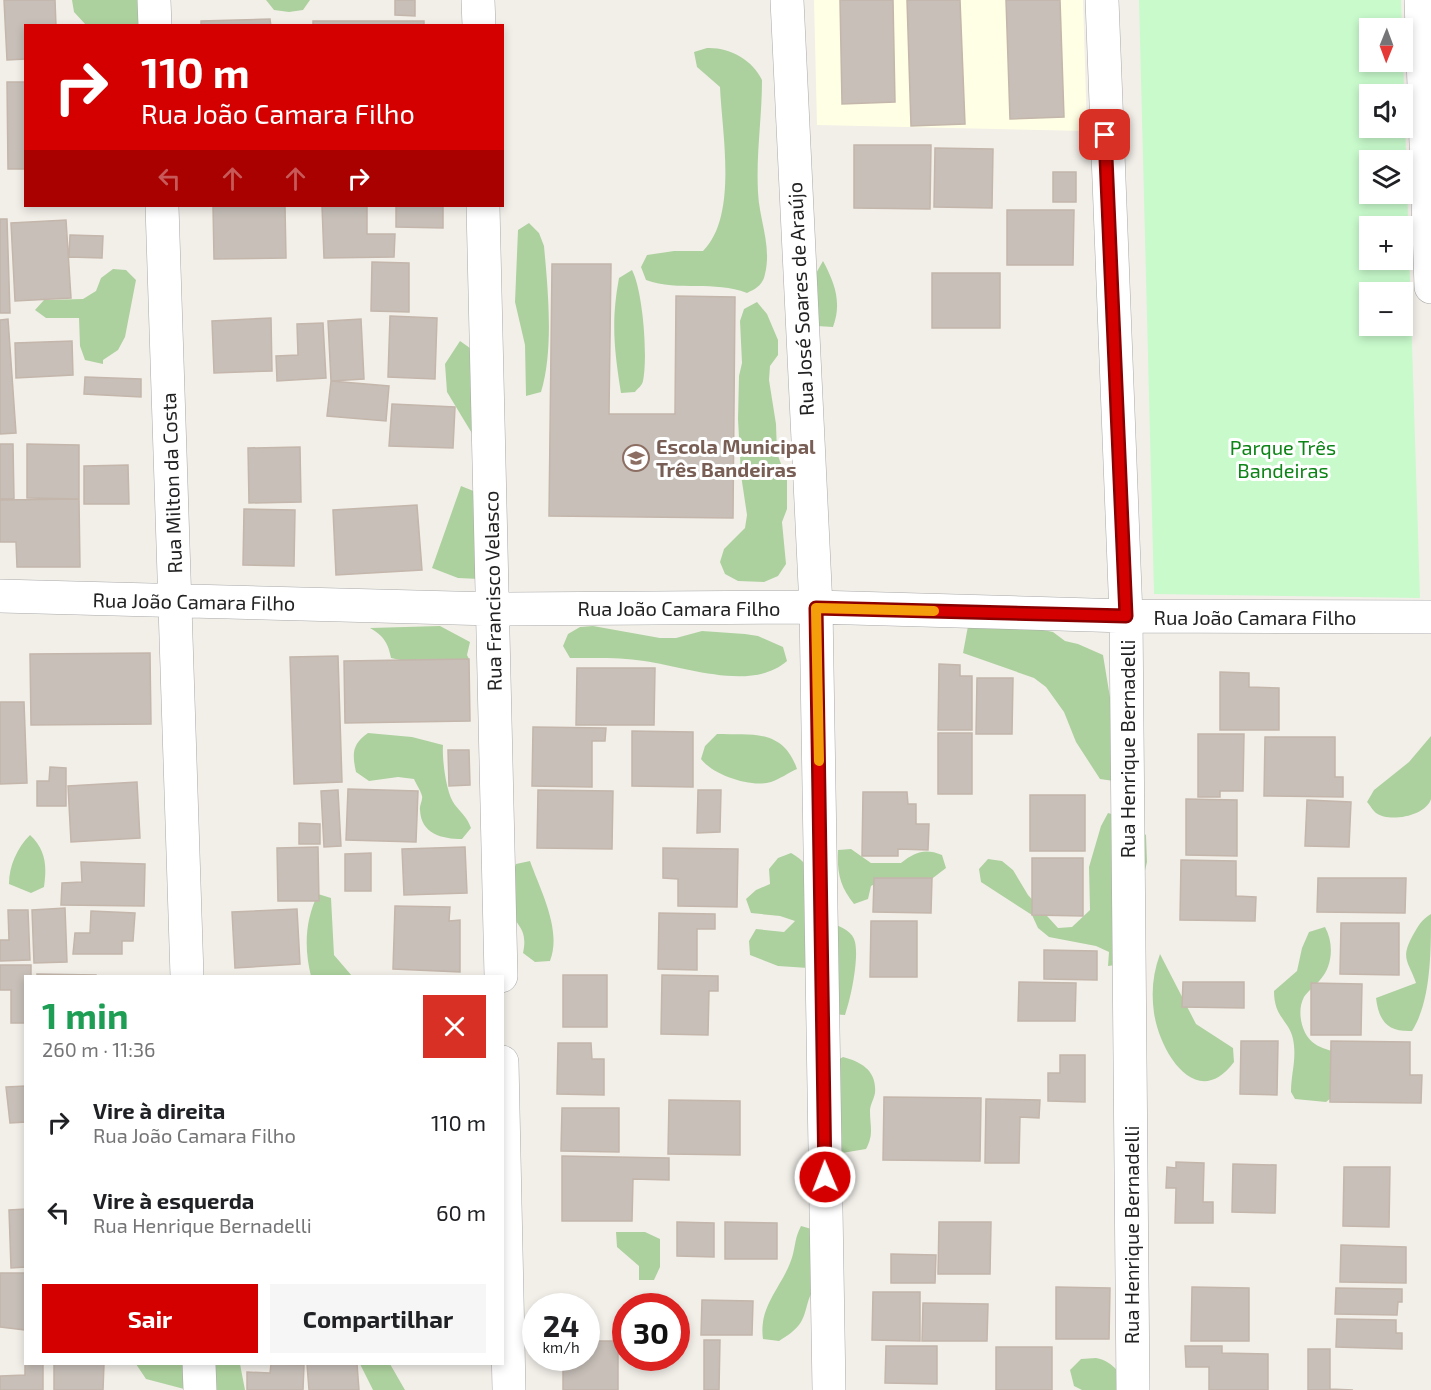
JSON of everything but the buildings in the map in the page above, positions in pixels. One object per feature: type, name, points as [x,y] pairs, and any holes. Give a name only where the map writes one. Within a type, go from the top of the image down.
[{"type":"street","points":[[154,0],[155,24]]},
{"type":"street","points":[[478,0],[479,24]]},
{"type":"street","name":"Rua José Soares de Araújo","points":[[787,0],[816,608],[829,1390]]},
{"type":"street","name":"Rua Henrique Bernadelli","points":[[1102,0],[1126,616],[1133,1390]]},
{"type":"street","points":[[1421,0],[1431,287]]},
{"type":"street","name":"Rua Milton da Costa","points":[[162,207],[187,975]]},
{"type":"street","name":"Rua Francisco Velasco","points":[[483,207],[501,975]]},
{"type":"street","name":"Rua João Camara Filho","points":[[0,596],[493,609],[816,608],[1126,616],[1431,617]]},
{"type":"street","points":[[504,1156],[509,1390]]},
{"type":"street","points":[[199,1365],[200,1390]]},
{"type":"shaded area","points":[[814,0],[1083,0],[1087,131],[817,125]]},
{"type":"green space","points":[[72,0],[164,0],[163,24],[85,24],[74,12]]},
{"type":"green space","points":[[266,0],[310,0],[303,10],[289,12],[274,10]]},
{"type":"green space","name":"Parque Três Bandeiras","points":[[1139,0],[1401,0],[1402,18],[1359,18],[1359,72],[1403,72],[1404,84],[1359,84],[1359,138],[1406,138],[1406,150],[1359,150],[1359,204],[1408,204],[1408,216],[1359,216],[1359,270],[1410,270],[1410,282],[1359,282],[1359,336],[1412,336],[1420,598],[1154,594]]},
{"type":"green space","points":[[707,48],[732,52],[739,56],[753,66],[762,80],[758,178],[767,264],[761,284],[747,293],[722,287],[658,283],[646,280],[641,267],[647,255],[674,251],[703,251],[714,236],[721,217],[725,150],[720,87],[697,67],[694,52]]},
{"type":"green space","points":[[529,223],[539,233],[544,246],[549,339],[548,358],[541,392],[526,396],[525,345],[515,302],[518,230]]},
{"type":"green space","points":[[823,261],[836,293],[837,310],[833,327],[817,326],[815,275]]},
{"type":"green space","points":[[113,269],[126,270],[136,280],[125,337],[118,350],[103,360],[103,364],[85,360],[80,346],[79,318],[46,318],[35,310],[44,300],[83,299],[96,291],[101,278]]},
{"type":"green space","points":[[632,270],[642,308],[645,341],[644,370],[641,386],[635,392],[621,393],[615,349],[615,308],[619,278]]},
{"type":"green space","points":[[757,302],[767,314],[778,340],[778,355],[770,366],[769,380],[776,424],[777,453],[787,480],[787,509],[782,522],[786,564],[778,576],[764,582],[738,581],[725,574],[720,562],[724,549],[745,528],[747,515],[741,475],[738,419],[739,376],[742,363],[740,321],[744,309]]},
{"type":"green space","points":[[460,341],[484,358],[476,440],[447,392],[445,364]]},
{"type":"green space","points":[[461,486],[486,496],[479,579],[458,578],[432,568]]},
{"type":"green space","points":[[440,626],[470,642],[467,655],[469,659],[405,661],[391,658],[385,640],[370,628]]},
{"type":"green space","points":[[593,626],[660,638],[676,638],[702,631],[758,636],[783,647],[787,661],[773,670],[756,675],[737,676],[698,672],[635,660],[570,658],[563,646],[568,634],[580,627]]},
{"type":"green space","points":[[968,626],[1038,629],[1053,632],[1065,641],[1103,655],[1119,752],[1114,781],[1100,779],[1076,742],[1064,712],[1046,687],[1034,678],[963,653]]},
{"type":"green space","points":[[368,733],[412,737],[443,745],[449,793],[471,828],[462,839],[434,834],[424,825],[420,808],[422,796],[414,779],[398,777],[369,781],[356,772],[354,750],[359,741]]},
{"type":"green space","points":[[717,734],[754,735],[775,741],[784,747],[797,769],[774,781],[763,783],[743,782],[723,775],[701,759],[705,746]]},
{"type":"green space","points":[[1431,736],[1431,799],[1428,805],[1415,814],[1406,816],[1389,817],[1376,813],[1367,802],[1374,790],[1409,762]]},
{"type":"green space","points":[[1108,813],[1122,817],[1146,835],[1147,862],[1123,964],[1108,966],[1109,952],[1096,946],[1049,937],[1038,928],[1032,915],[981,882],[979,869],[988,859],[1002,861],[1013,870],[1028,895],[1058,928],[1072,927],[1090,910],[1089,867],[1101,826]]},
{"type":"green space","points":[[30,835],[42,853],[45,872],[44,887],[31,893],[9,884],[10,871],[15,858]]},
{"type":"green space","points":[[851,849],[871,863],[901,863],[916,854],[930,852],[942,855],[946,868],[929,881],[885,879],[871,886],[868,899],[854,904],[845,891],[838,866],[838,850]]},
{"type":"green space","points":[[791,853],[807,866],[813,875],[834,924],[847,931],[854,939],[855,968],[845,1015],[830,1014],[808,968],[778,966],[750,955],[749,941],[756,929],[784,932],[795,921],[780,916],[751,913],[746,899],[756,890],[770,884],[769,869],[778,858]]},
{"type":"green space","points":[[530,861],[552,924],[553,949],[550,961],[535,962],[523,953],[524,937],[511,913],[508,901],[516,864]]},
{"type":"green space","points":[[318,894],[331,898],[334,955],[351,975],[311,975],[307,955],[307,934]]},
{"type":"green space","points":[[1431,914],[1429,976],[1423,1006],[1412,1031],[1397,1030],[1382,1019],[1376,998],[1416,983],[1407,959],[1407,949],[1419,926]]},
{"type":"green space","points":[[1325,927],[1330,940],[1330,961],[1324,974],[1304,997],[1301,1016],[1304,1030],[1310,1040],[1337,1053],[1341,1090],[1326,1102],[1295,1099],[1291,1092],[1293,1039],[1276,1007],[1274,991],[1297,971],[1302,948],[1309,932]]},
{"type":"green space","points":[[1160,954],[1196,1024],[1233,1048],[1234,1062],[1220,1076],[1207,1081],[1194,1079],[1182,1071],[1164,1045],[1154,1013],[1153,998],[1154,975]]},
{"type":"green space","points":[[843,1057],[862,1065],[871,1073],[875,1093],[870,1109],[871,1135],[866,1149],[836,1154],[832,1063]]},
{"type":"green space","points":[[801,1226],[815,1230],[819,1283],[811,1293],[797,1328],[779,1341],[763,1339],[764,1315],[789,1265]]},
{"type":"green space","points":[[616,1232],[645,1232],[660,1239],[660,1267],[654,1280],[639,1280],[639,1266],[617,1247]]},
{"type":"green space","points":[[1096,1358],[1108,1362],[1120,1374],[1129,1390],[1082,1390],[1074,1386],[1070,1370],[1081,1359]]},
{"type":"green space","points":[[137,1365],[240,1365],[245,1390],[188,1390],[146,1379]]},
{"type":"green space","points":[[360,1365],[391,1365],[405,1390],[373,1390]]},
{"type":"slow traffic","points":[[819,761],[816,608],[934,611]]},
{"type":"place","name":"Escola Municipal Três Bandeiras","points":[[636,458]]},
{"type":"route","points":[[825,1177],[816,608],[1126,616],[1105,135]]}]
